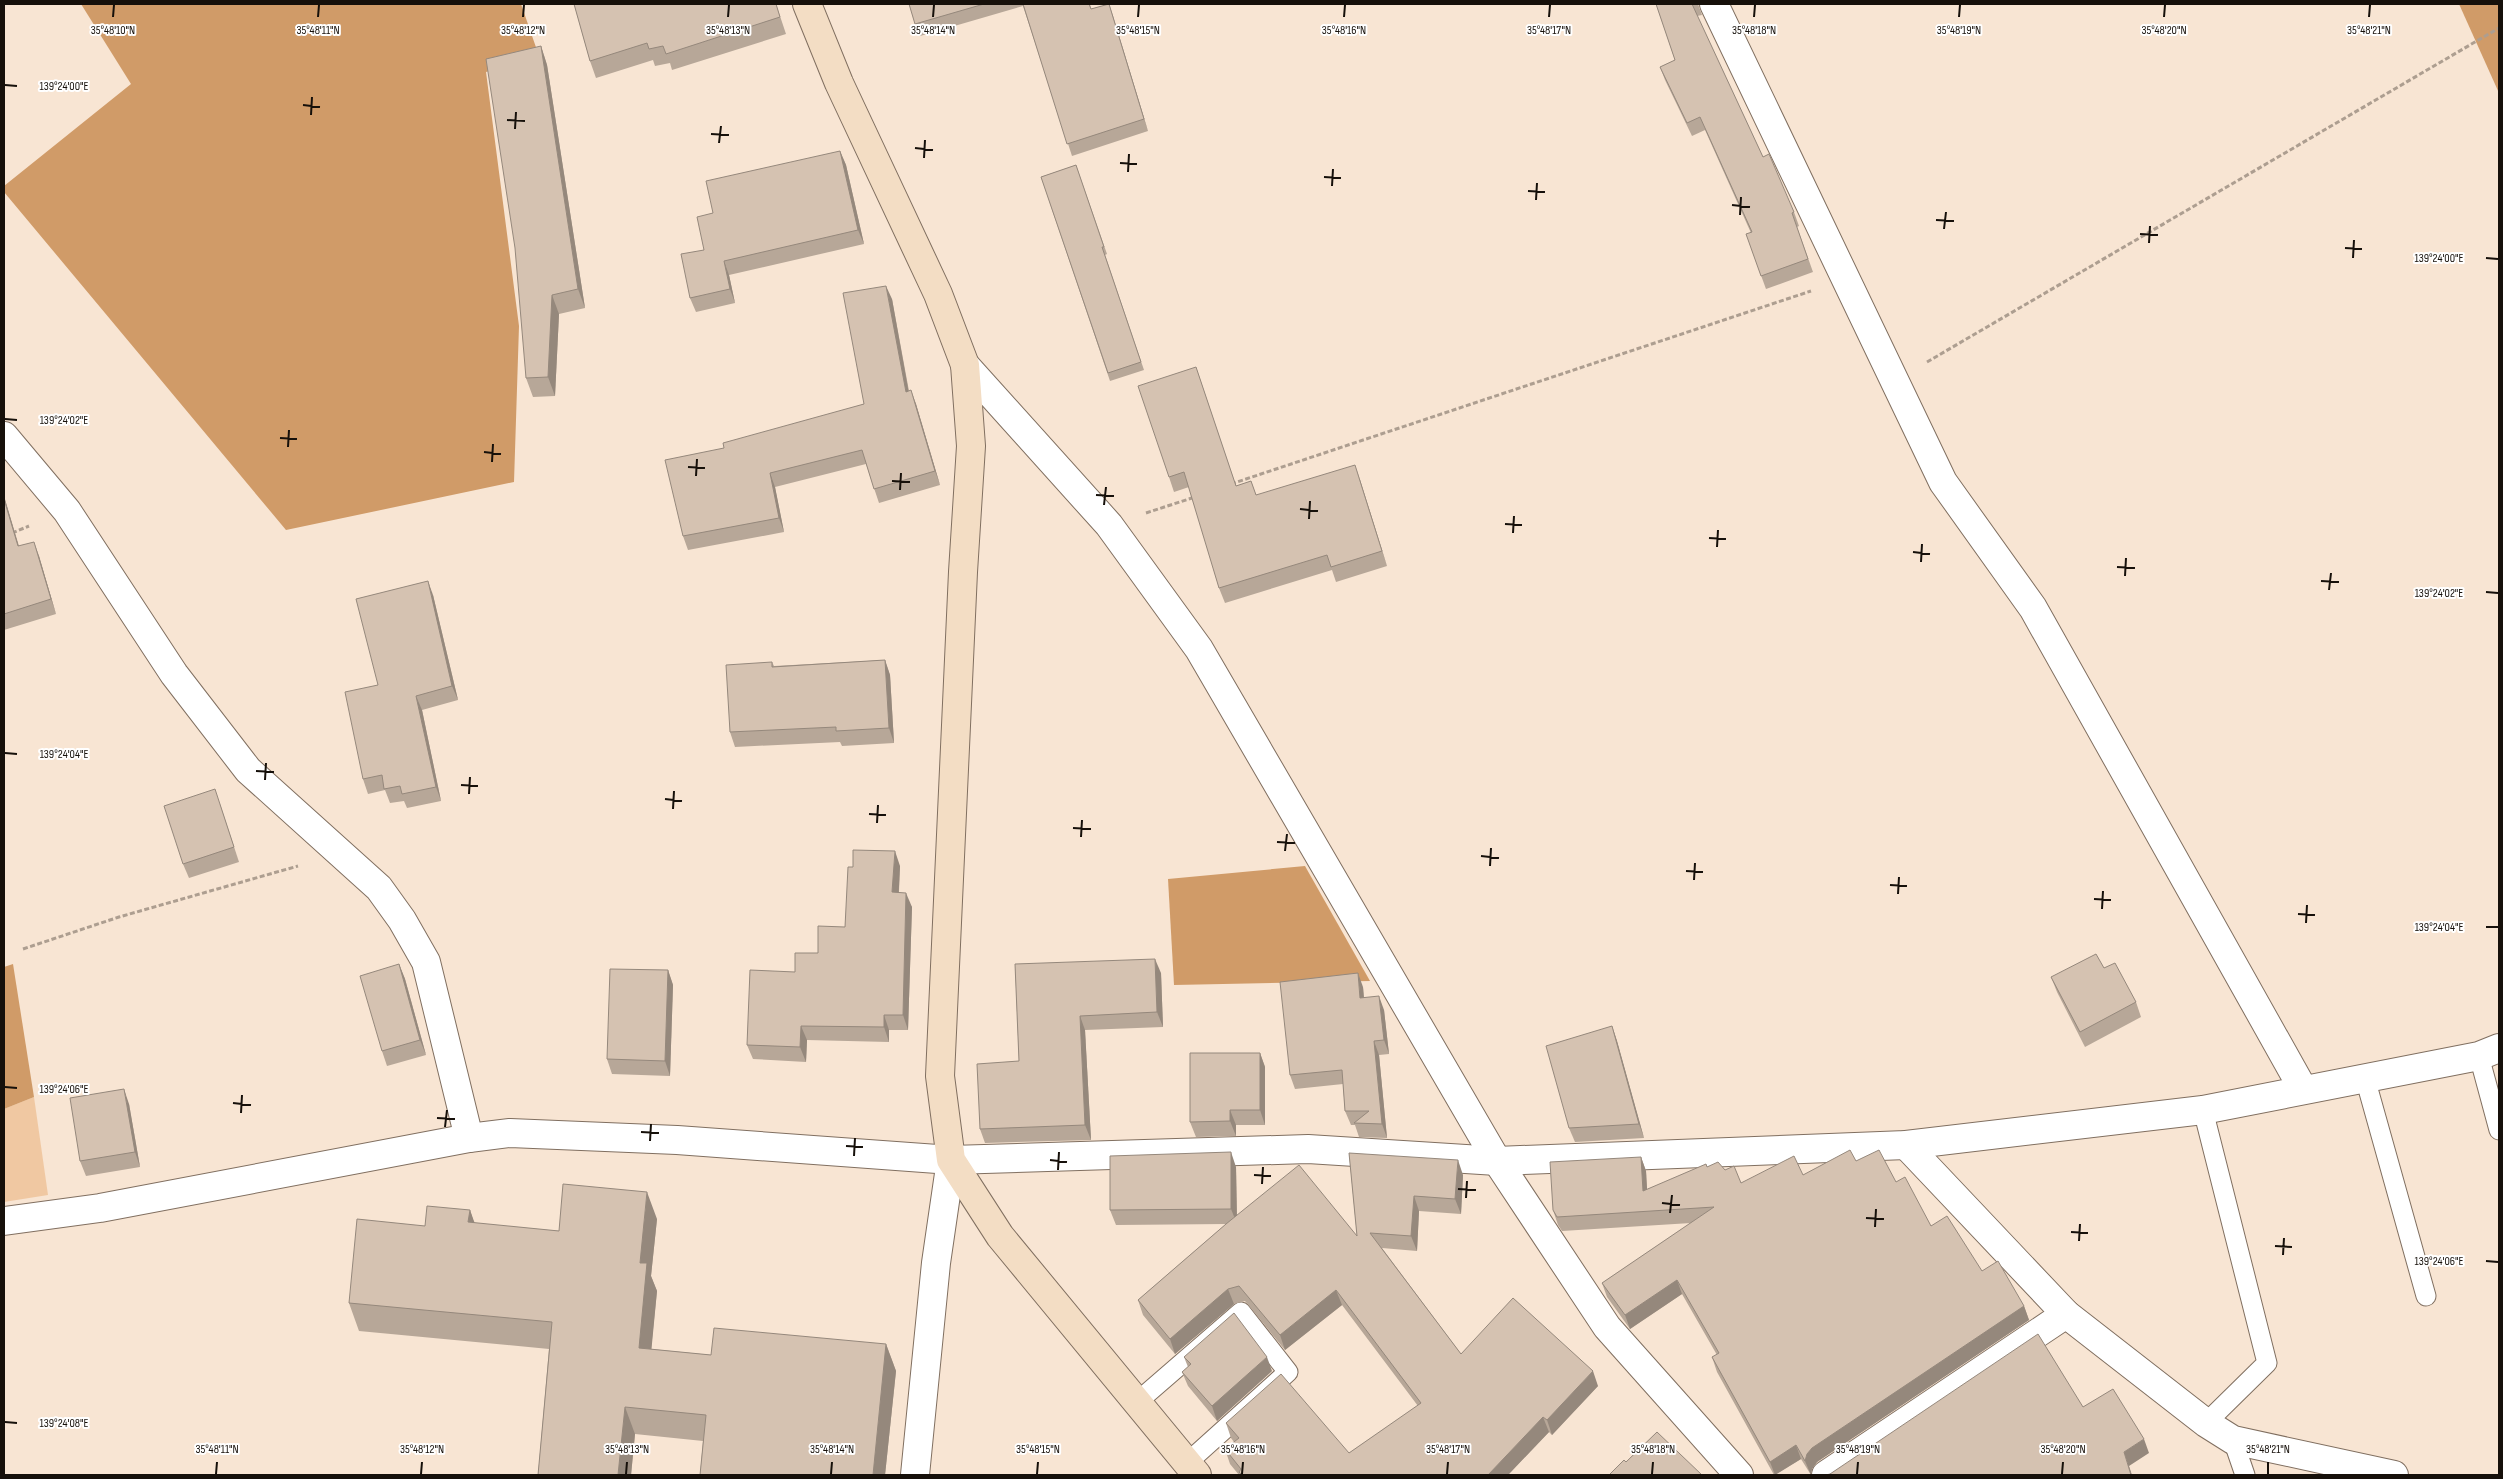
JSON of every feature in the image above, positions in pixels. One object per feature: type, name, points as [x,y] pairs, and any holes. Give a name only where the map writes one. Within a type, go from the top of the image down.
[{"type":"street","points":[[807,4],[839,83],[938,294],[964,365],[971,446],[962,582],[940,1076],[951,1160],[936,1263],[915,1475]]},
{"type":"street","points":[[1714,4],[1943,482],[2033,608],[2303,1089]]},
{"type":"street","points":[[964,365],[1109,525],[1199,650],[1497,1161],[1607,1327],[1739,1475]]},
{"type":"street","points":[[4,436],[67,511],[174,674],[248,770],[339,855],[379,888],[402,920],[426,962],[469,1138]]},
{"type":"street","points":[[4,1221],[100,1208],[469,1138],[510,1132],[677,1140],[951,1160],[1308,1149],[1497,1161],[1906,1145],[2204,1110],[2489,1052]]},
{"type":"street","points":[[1906,1145],[2066,1314],[2206,1423],[2233,1440],[2394,1475]]},
{"type":"street","points":[[951,1160],[1000,1236],[1192,1469]]},
{"type":"street","points":[[1826,1475],[2066,1314]]},
{"type":"lane","points":[[2489,1052],[2499,1130]]},
{"type":"lane","points":[[2364,1078],[2426,1296]]},
{"type":"lane","points":[[2204,1110],[2267,1363],[2206,1423]]},
{"type":"lane","points":[[1136,1403],[1241,1312],[1288,1372],[1192,1469]]},
{"type":"lane","points":[[2233,1440],[2244,1475]]},
{"type":"path","points":[[1894,381],[2499,28]]},
{"type":"path","points":[[1222,488],[1845,280]]},
{"type":"path","points":[[1109,525],[1204,494]]},
{"type":"path","points":[[23,949],[119,917],[339,855]]},
{"type":"shaded area","points":[[81,4],[521,4],[539,56],[486,72],[519,326],[514,482],[286,530],[4,192],[4,186],[131,84]]},
{"type":"shaded area","points":[[2459,4],[2499,4],[2499,93]]},
{"type":"shaded area","points":[[1305,866],[1370,981],[1174,985],[1168,879]]},
{"type":"shaded area","points":[[13,964],[34,1097],[4,1109],[4,967]]},
{"type":"shaded area","points":[[34,1097],[48,1195],[4,1202],[4,1109]]},
{"type":"building","points":[[574,4],[776,4],[780,17],[666,54],[663,46],[649,49],[647,43],[590,61]]},
{"type":"building","points":[[909,4],[984,4],[915,24]]},
{"type":"building","points":[[1023,4],[1089,4],[1091,9],[1109,4],[1144,119],[1067,144]]},
{"type":"building","points":[[1656,4],[1692,4],[1763,157],[1769,154],[1794,212],[1792,213],[1808,259],[1761,276],[1746,234],[1752,232],[1700,117],[1687,123],[1660,67],[1675,60]]},
{"type":"building","points":[[541,46],[578,289],[552,295],[548,377],[526,378],[515,248],[486,59]]},
{"type":"building","points":[[840,151],[858,230],[724,261],[730,289],[690,298],[681,254],[704,250],[697,217],[713,213],[706,181]]},
{"type":"building","points":[[1076,165],[1141,362],[1108,373],[1041,177]]},
{"type":"building","points":[[886,286],[906,392],[911,390],[935,471],[874,489],[862,450],[770,473],[779,518],[683,536],[665,460],[724,448],[723,443],[864,404],[843,293]]},
{"type":"building","points":[[1196,367],[1236,486],[1251,481],[1256,495],[1355,465],[1382,551],[1331,567],[1327,555],[1219,588],[1184,472],[1169,477],[1138,386]]},
{"type":"building","points":[[4,499],[18,546],[34,542],[51,599],[4,614]]},
{"type":"building","points":[[428,581],[452,686],[416,696],[436,787],[402,794],[400,786],[384,789],[382,775],[363,779],[345,692],[378,685],[356,599]]},
{"type":"building","points":[[885,660],[889,728],[836,731],[836,727],[730,732],[726,665],[772,662],[772,667]]},
{"type":"building","points":[[215,789],[234,847],[183,864],[164,806]]},
{"type":"building","points":[[853,850],[895,851],[892,892],[906,893],[903,1015],[884,1015],[884,1027],[801,1026],[800,1047],[747,1045],[750,970],[795,972],[795,953],[818,953],[818,926],[845,927],[848,867],[853,867]]},
{"type":"building","points":[[2096,954],[2104,968],[2115,963],[2136,1002],[2080,1032],[2051,977]]},
{"type":"building","points":[[1155,959],[1157,1012],[1080,1016],[1085,1125],[980,1129],[977,1064],[1019,1061],[1015,964]]},
{"type":"building","points":[[399,964],[420,1040],[382,1051],[360,976]]},
{"type":"building","points":[[610,969],[668,970],[665,1061],[607,1059]]},
{"type":"building","points":[[1358,973],[1360,998],[1379,996],[1384,1040],[1374,1041],[1382,1124],[1354,1123],[1369,1111],[1345,1111],[1342,1070],[1290,1075],[1280,982]]},
{"type":"building","points":[[1612,1026],[1639,1124],[1569,1128],[1546,1046]]},
{"type":"building","points":[[1190,1053],[1260,1053],[1260,1110],[1230,1110],[1230,1121],[1190,1122]]},
{"type":"building","points":[[124,1089],[135,1152],[80,1161],[70,1098]]},
{"type":"building","points":[[1850,1150],[1856,1161],[1879,1150],[1896,1182],[1905,1177],[1931,1226],[1947,1216],[1982,1271],[1998,1261],[2024,1306],[1812,1448],[1807,1454],[1805,1461],[1796,1445],[1770,1462],[1712,1357],[1719,1353],[1677,1280],[1625,1315],[1602,1283],[1714,1207],[1557,1217],[1553,1210],[1550,1162],[1641,1157],[1643,1191],[1706,1164],[1707,1167],[1718,1162],[1725,1170],[1734,1166],[1741,1183],[1794,1156],[1803,1175]]},
{"type":"building","points":[[1231,1152],[1231,1209],[1110,1210],[1110,1156]]},
{"type":"building","points":[[1349,1153],[1458,1160],[1455,1199],[1414,1196],[1411,1236],[1370,1233],[1461,1354],[1513,1298],[1593,1371],[1547,1420],[1543,1417],[1488,1475],[1242,1475],[1239,1472],[1241,1469],[1225,1449],[1239,1438],[1226,1423],[1281,1374],[1349,1453],[1421,1403],[1336,1290],[1280,1335],[1239,1286],[1228,1289],[1170,1339],[1138,1300],[1226,1224],[1299,1165],[1357,1236]]},
{"type":"building","points":[[563,1184],[647,1192],[640,1263],[647,1263],[639,1348],[711,1355],[714,1328],[886,1344],[873,1475],[700,1475],[706,1415],[625,1407],[618,1475],[538,1475],[552,1322],[349,1303],[357,1219],[425,1226],[427,1206],[470,1210],[468,1222],[559,1231]]},
{"type":"building","points":[[1234,1313],[1267,1357],[1212,1406],[1182,1372],[1191,1364],[1184,1357]]},
{"type":"building","points":[[2038,1334],[2083,1407],[2113,1389],[2144,1439],[2124,1452],[2131,1475],[1826,1475],[1830,1474]]},
{"type":"building","points":[[1657,1432],[1702,1475],[1609,1475],[1624,1460],[1626,1462]]}]
